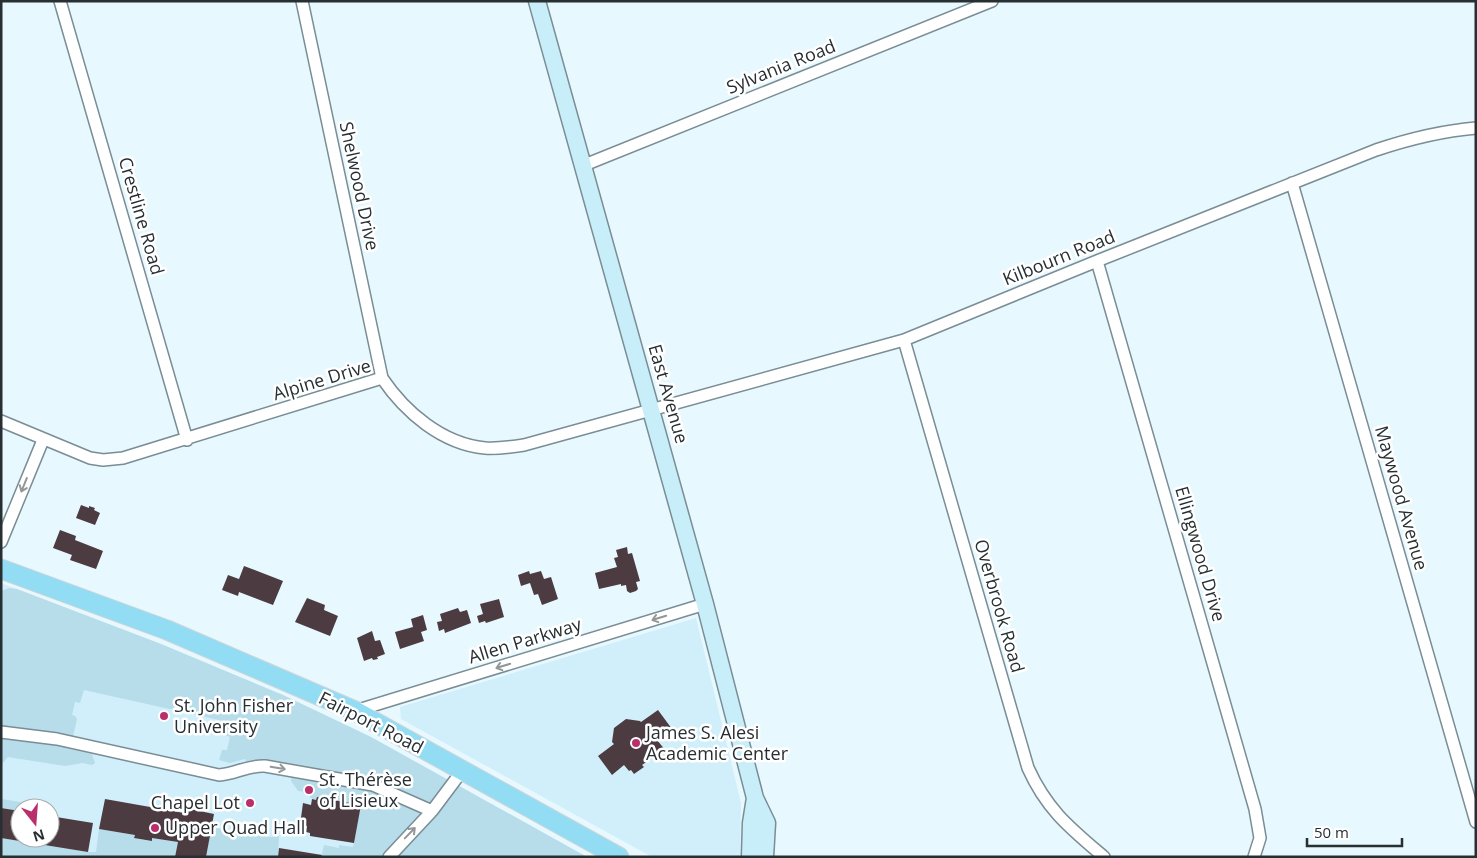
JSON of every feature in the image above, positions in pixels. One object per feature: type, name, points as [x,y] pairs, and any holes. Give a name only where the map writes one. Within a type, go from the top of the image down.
[{"type":"main road","name":"East Avenue","points":[[537,1],[652,410],[755,798],[767,824],[765,857]]},
{"type":"main road","name":"Fairport Road","points":[[1,568],[167,630],[355,711],[619,857]]},
{"type":"main road","name":"East Avenue","points":[[750,857],[755,798]]},
{"type":"main road","points":[[767,824],[776,857]]},
{"type":"street","name":"Crestline Road","points":[[60,1],[187,440]]},
{"type":"street","name":"Shelwood Drive","points":[[302,1],[382,378]]},
{"type":"street","name":"Sylvania Road","points":[[582,166],[992,1]]},
{"type":"street","name":"Kilbourn Road","points":[[652,410],[904,340],[1376,150],[1413,138],[1476,128]]},
{"type":"street","name":"Maywood Avenue","points":[[1292,183],[1476,822]]},
{"type":"street","name":"Ellingwood Drive","points":[[1097,261],[1256,809],[1260,838],[1254,857]]},
{"type":"street","name":"Overbrook Road","points":[[904,340],[1028,768],[1038,790],[1050,808],[1104,857]]},
{"type":"street","name":"Alpine Drive","points":[[1,421],[90,458],[103,460],[123,458],[187,440],[382,378],[394,394],[419,420],[456,440],[484,448],[505,448],[524,445],[652,410]]},
{"type":"street","points":[[1,542],[43,440]]},
{"type":"street","name":"Allen Parkway","points":[[355,711],[705,604]]},
{"type":"street","points":[[1,732],[57,738],[219,775],[232,774],[254,765],[362,783],[387,790],[432,811]]},
{"type":"street","points":[[389,857],[432,811],[462,771]]},
{"type":"shaded area","name":"St. John Fisher University","points":[[1,583],[161,644],[283,695],[371,737],[587,857],[1,857]]},
{"type":"shaded area","points":[[9,588],[17,589],[161,644],[283,695],[371,737],[587,857],[321,857],[324,845],[339,848],[339,845],[353,847],[361,805],[317,797],[316,800],[312,799],[306,792],[298,791],[291,781],[293,765],[264,760],[246,761],[245,759],[230,763],[219,760],[222,750],[227,750],[230,737],[225,735],[228,722],[84,690],[80,703],[75,702],[72,715],[77,719],[70,749],[92,754],[95,763],[92,765],[83,763],[65,766],[8,757],[1,765],[1,591]]},
{"type":"shaded area","points":[[696,618],[741,803],[740,857],[652,857],[401,719],[400,707]]},
{"type":"shaded area","points":[[1,799],[10,800],[10,809],[1,808]]},
{"type":"shaded area","points":[[211,827],[270,837],[279,836],[278,857],[206,857]]},
{"type":"shaded area","points":[[99,829],[135,835],[134,838],[151,841],[152,838],[178,842],[175,857],[1,857],[1,838],[10,839],[10,848],[60,847],[96,852]]},
{"type":"building","points":[[81,505],[95,508],[94,510],[100,513],[95,525],[76,518]]},
{"type":"building","points":[[60,530],[76,536],[75,540],[103,551],[96,569],[70,560],[72,555],[53,548]]},
{"type":"building","points":[[627,547],[628,554],[632,553],[640,581],[636,582],[638,589],[630,593],[627,591],[626,585],[621,586],[621,584],[599,589],[595,573],[617,567],[614,558],[618,557],[616,550]]},
{"type":"building","points":[[244,566],[283,581],[273,605],[239,592],[238,596],[222,590],[228,575],[239,579]]},
{"type":"building","points":[[529,571],[530,574],[541,571],[544,579],[551,577],[558,599],[542,605],[538,594],[534,595],[530,583],[521,586],[518,575]]},
{"type":"building","points":[[307,598],[325,605],[324,610],[338,616],[330,636],[295,622]]},
{"type":"building","points":[[499,599],[504,617],[486,623],[485,621],[479,623],[477,616],[483,614],[480,604]]},
{"type":"building","points":[[458,608],[460,612],[467,610],[471,623],[445,633],[444,629],[439,631],[437,622],[442,621],[440,614]]},
{"type":"building","points":[[423,615],[427,630],[421,632],[424,641],[400,649],[395,632],[413,627],[411,619]]},
{"type":"building","points":[[372,631],[375,641],[380,640],[385,654],[377,657],[378,659],[373,660],[372,658],[364,661],[357,638]]},
{"type":"building","name":"James S. Alesi Academic Center","points":[[658,710],[672,729],[657,740],[666,751],[642,765],[644,767],[634,774],[624,765],[612,775],[598,756],[614,744],[612,742],[614,728],[626,719],[641,722]]},
{"type":"building","points":[[317,797],[361,805],[354,843],[310,836],[310,833],[306,832],[307,826],[300,825],[303,803],[311,805],[312,799],[316,800]]},
{"type":"building","name":"Upper Quad Hall","points":[[105,799],[184,813],[185,808],[214,814],[206,857],[175,857],[178,842],[152,838],[152,841],[134,838],[135,835],[99,829]]},
{"type":"building","points":[[1,808],[10,809],[10,839],[1,838]]},
{"type":"building","points":[[60,818],[93,823],[88,852],[60,847]]},
{"type":"building","points":[[279,848],[322,855],[321,857],[278,857]]},
{"type":"place","name":"St. John Fisher University","points":[[164,716]]},
{"type":"place","name":"James S. Alesi Academic Center","points":[[636,743]]},
{"type":"place","name":"St. Thérèse of Lisieux","points":[[309,790]]},
{"type":"place","name":"Chapel Lot","points":[[250,803]]},
{"type":"place","name":"Upper Quad Hall","points":[[155,828]]}]
